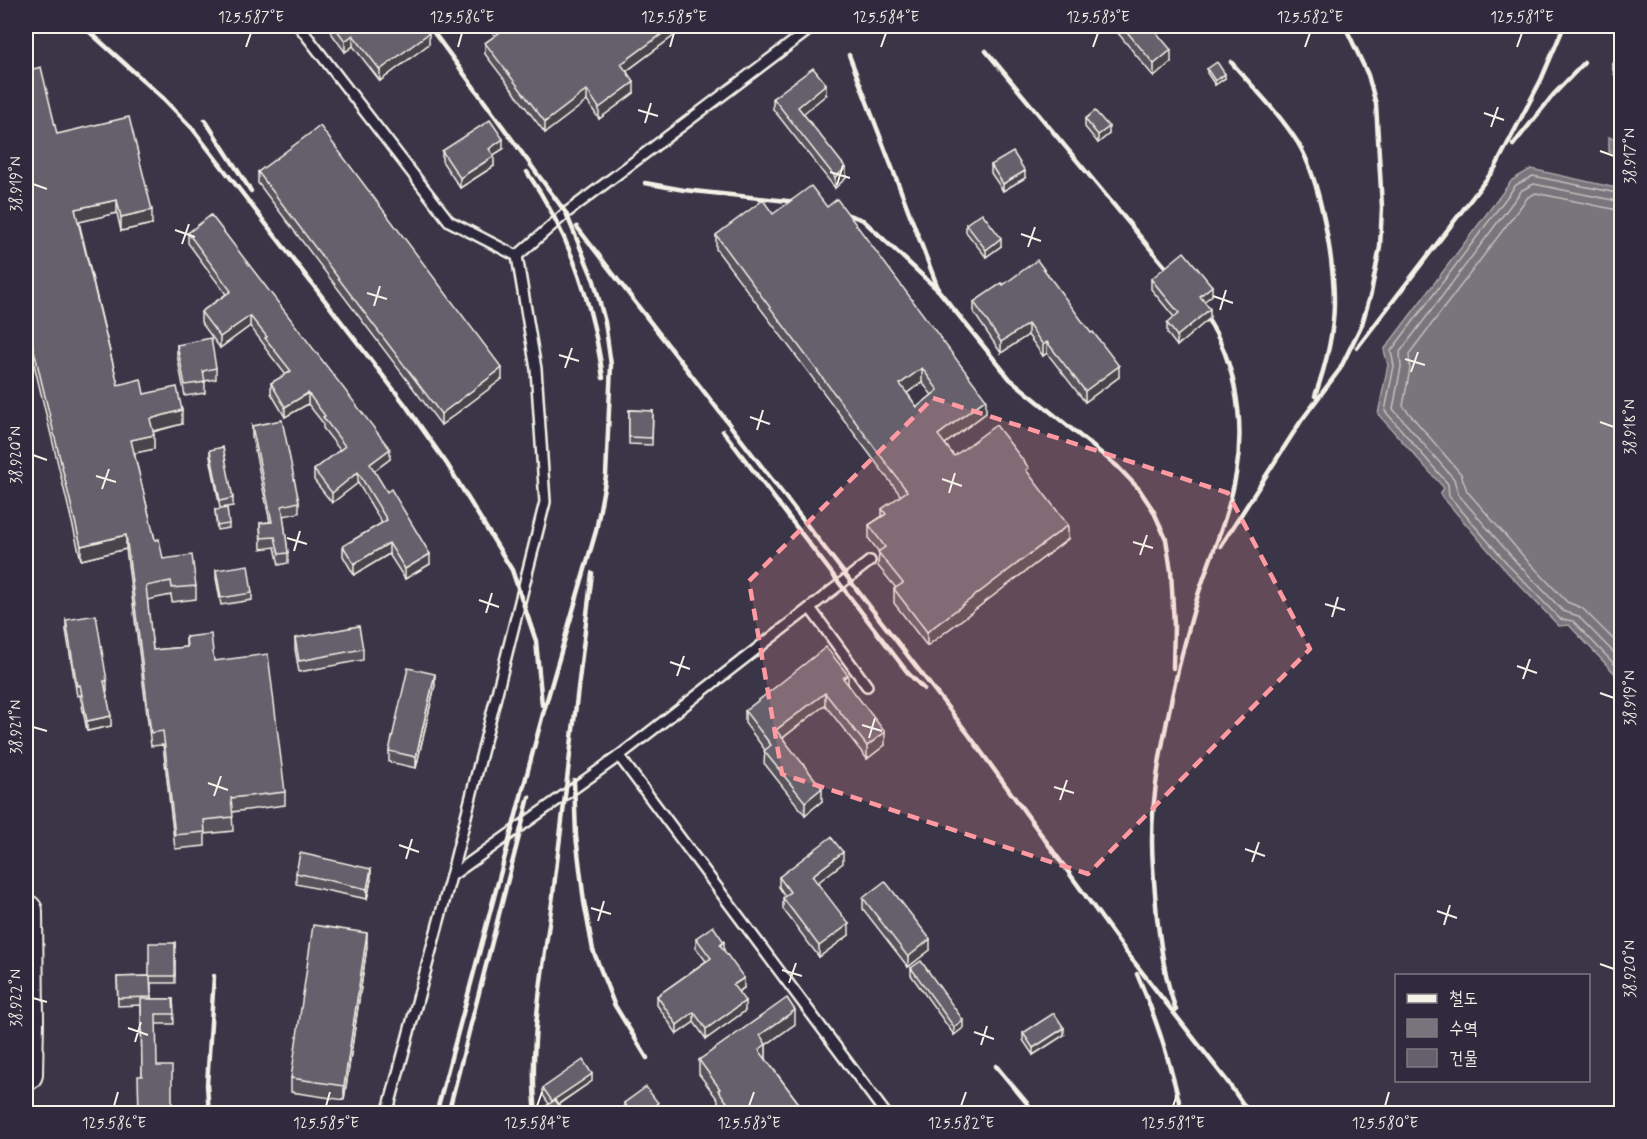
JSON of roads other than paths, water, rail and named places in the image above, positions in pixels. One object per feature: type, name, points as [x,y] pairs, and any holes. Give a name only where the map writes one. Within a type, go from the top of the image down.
[{"type":"highway","points":[[26,911],[26,1074]]},
{"type":"lane","points":[[299,26],[449,221],[517,255]]},
{"type":"lane","points":[[517,255],[566,213],[814,26]]},
{"type":"lane","points":[[387,1113],[451,876],[544,502],[536,369],[517,255]]},
{"type":"lane","points":[[451,876],[619,756],[870,561]]},
{"type":"lane","points":[[810,608],[867,686]]},
{"type":"lane","points":[[619,756],[886,1113]]},
{"type":"water","points":[[1609,137],[1621,143],[1621,155],[1609,152]]},
{"type":"water","points":[[1531,169],[1621,189],[1621,680],[1569,625],[1559,626],[1508,573],[1440,494],[1444,488],[1378,414],[1388,365],[1384,350],[1512,180]]},
{"type":"railway","points":[[83,26],[164,99],[192,128],[404,403],[447,464],[512,570],[536,641],[542,705]]},
{"type":"railway","points":[[429,26],[566,213],[594,281],[605,322],[611,365],[606,476],[596,531],[543,714],[436,1114]]},
{"type":"railway","points":[[1221,546],[1301,421],[1340,369],[1362,324],[1371,293],[1380,247],[1382,207],[1376,104],[1368,75],[1345,26]]},
{"type":"railway","points":[[1357,348],[1495,168],[1541,80],[1564,26]]},
{"type":"railway","points":[[986,51],[1177,281]]},
{"type":"railway","points":[[849,55],[938,288]]},
{"type":"railway","points":[[1231,62],[1291,132],[1306,158],[1319,198],[1328,243],[1334,302],[1329,350],[1315,396]]},
{"type":"railway","points":[[1513,145],[1554,94],[1584,63]]},
{"type":"railway","points":[[205,120],[251,191]]},
{"type":"railway","points":[[527,172],[556,220],[577,270],[593,323],[603,378]]},
{"type":"railway","points":[[645,183],[684,190],[806,203]]},
{"type":"railway","points":[[832,209],[863,220],[939,291],[1010,379],[1117,466],[1139,489],[1153,510],[1166,539],[1171,571],[1174,625],[1173,668]]},
{"type":"railway","points":[[577,227],[969,735],[1127,953],[1250,1114]]},
{"type":"railway","points":[[1176,1010],[1166,975],[1157,917],[1152,849],[1156,784],[1179,667],[1198,595],[1229,505],[1239,453],[1238,408],[1228,364],[1221,343],[1198,306]]},
{"type":"railway","points":[[723,431],[908,673],[924,689]]},
{"type":"railway","points":[[536,1114],[534,1060],[538,1004],[592,573]]},
{"type":"railway","points":[[574,780],[576,836],[584,902],[593,950],[614,1004],[647,1058]]},
{"type":"railway","points":[[448,1114],[529,797]]},
{"type":"railway","points":[[1137,974],[1163,1043],[1182,1114]]},
{"type":"railway","points":[[209,1114],[207,1085],[214,976]]},
{"type":"railway","points":[[996,1066],[1036,1114]]}]
